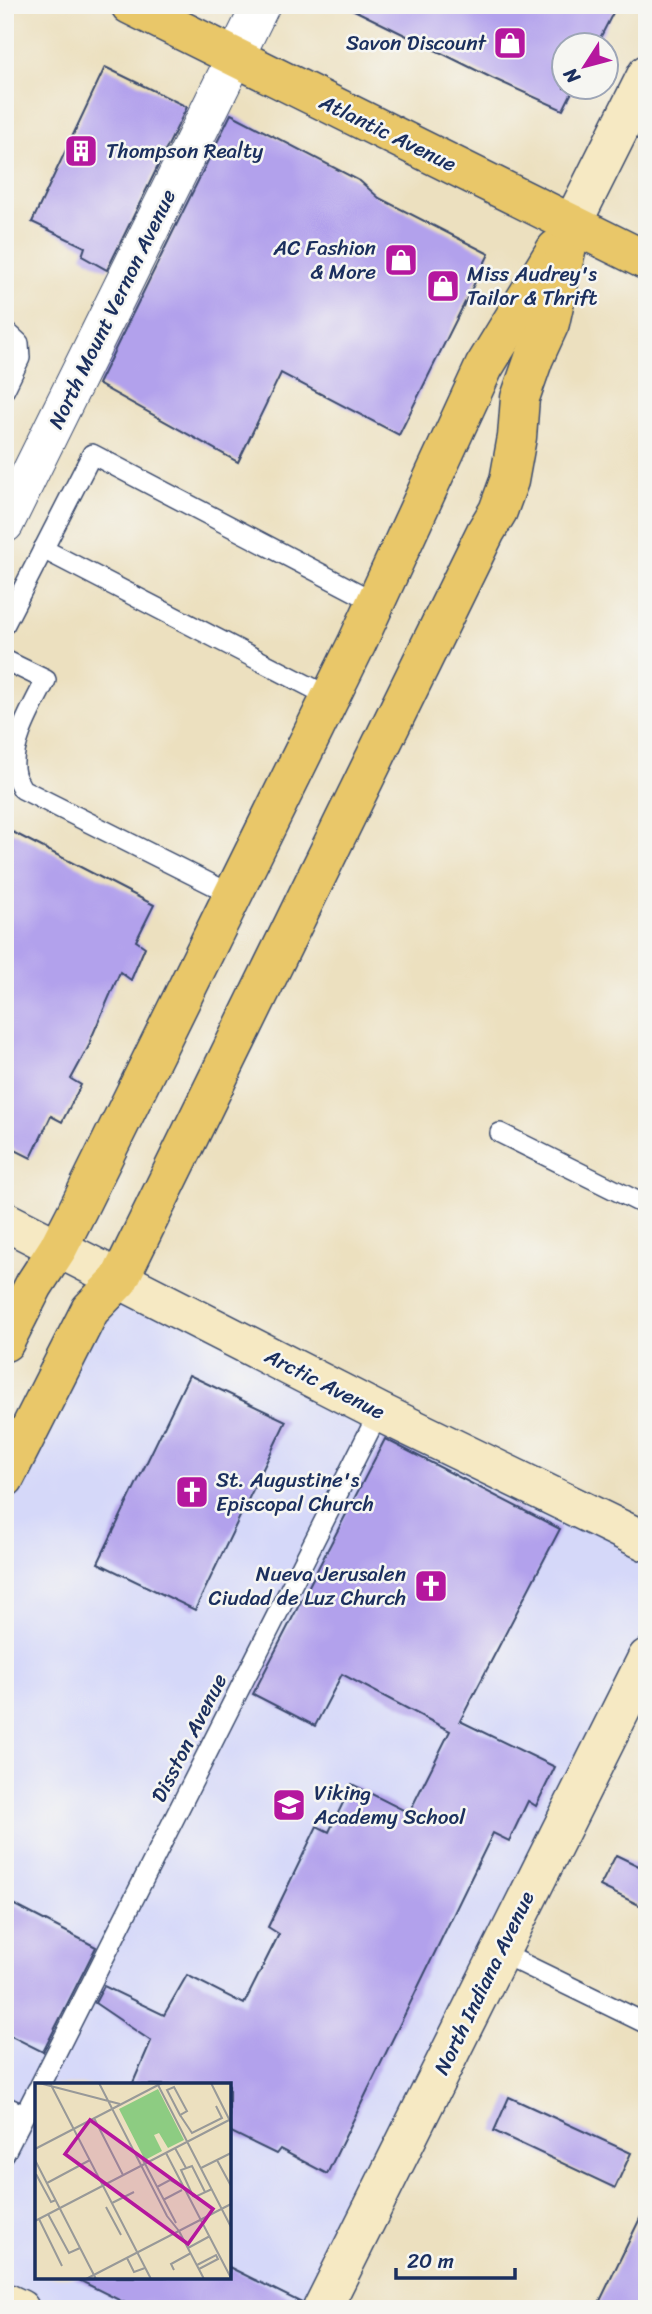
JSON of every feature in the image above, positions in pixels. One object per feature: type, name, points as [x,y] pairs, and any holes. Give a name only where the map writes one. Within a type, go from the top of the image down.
[{"type":"main road","name":"Atlantic Avenue","points":[[130,5],[647,261]]},
{"type":"main road","points":[[5,1342],[34,1285],[58,1248],[233,895],[376,603],[484,368],[572,224]]},
{"type":"main road","points":[[5,1478],[90,1310],[119,1280],[498,511],[509,481],[517,437],[520,398],[550,323],[572,224]]},
{"type":"street","name":"North Mount Vernon Avenue","points":[[5,524],[261,5]]},
{"type":"street","points":[[572,224],[647,74]]},
{"type":"street","name":"Arctic Avenue","points":[[5,1222],[379,1412],[647,1542]]},
{"type":"street","name":"North Indiana Avenue","points":[[322,2309],[647,1658]]},
{"type":"street","points":[[5,2302],[20,2309]]},
{"type":"lane","points":[[5,330],[19,343],[20,358],[5,388]]},
{"type":"lane","points":[[5,624],[92,454],[376,603]]},
{"type":"lane","points":[[43,549],[330,697]]},
{"type":"lane","points":[[5,660],[46,680],[16,745],[15,774],[22,789],[233,895]]},
{"type":"lane","points":[[500,1133],[647,1206]]},
{"type":"lane","name":"Disston Avenue","points":[[41,2083],[379,1412]]},
{"type":"lane","points":[[499,1952],[647,2024]]},
{"type":"lane","points":[[5,2153],[35,2094]]},
{"type":"lane","points":[[5,2106],[24,2115]]},
{"type":"shaded area","name":"Viking Academy School","points":[[119,1280],[647,1542],[647,1658],[322,2309],[20,2309],[5,2302],[5,1478]]},
{"type":"building","points":[[344,5],[617,5],[603,32],[550,32],[550,102],[567,102],[563,110]]},
{"type":"building","points":[[105,67],[187,107],[107,270],[82,256],[85,247],[32,222]]},
{"type":"building","points":[[231,114],[360,181],[379,198],[489,254],[399,435],[281,373],[238,462],[98,384]]},
{"type":"building","points":[[5,828],[154,905],[136,941],[145,947],[131,980],[120,972],[91,1042],[71,1079],[81,1085],[62,1122],[51,1116],[31,1158],[5,1145]]},
{"type":"building","name":"St. Augustine's Episcopal Church","points":[[189,1375],[286,1421],[195,1610],[98,1563]]},
{"type":"building","points":[[385,1439],[560,1529],[460,1721],[555,1767],[536,1806],[528,1801],[509,1841],[493,1833],[327,2174],[280,2149],[276,2154],[231,2132],[231,2083],[133,2083],[151,2041],[95,2003],[104,1986],[164,2015],[187,1975],[244,2004],[279,1934],[268,1927],[317,1826],[329,1832],[352,1784],[409,1813],[450,1731],[342,1674],[315,1726],[253,1694]]},
{"type":"building","points":[[616,1855],[647,1870],[647,1909],[600,1886]]},
{"type":"building","points":[[5,1900],[96,1947],[43,2052],[5,2033]]},
{"type":"building","points":[[509,2097],[631,2153],[615,2188],[494,2131]]},
{"type":"building","points":[[647,2204],[647,2309],[596,2309]]},
{"type":"building","points":[[231,2268],[302,2303],[300,2309],[137,2309],[77,2279],[231,2279]]},
{"type":"place","name":"Savon Discount","points":[[510,43]]},
{"type":"place","name":"Thompson Realty","points":[[81,151]]},
{"type":"place","name":"AC Fashion & More","points":[[401,260]]},
{"type":"place","name":"Miss Audrey's Tailor & Thrift","points":[[443,286]]},
{"type":"place","name":"St. Augustine's Episcopal Church","points":[[192,1492]]},
{"type":"place","name":"Nueva Jerusalen Ciudad de Luz Church","points":[[431,1586]]},
{"type":"place","name":"Viking Academy School","points":[[289,1805]]}]
